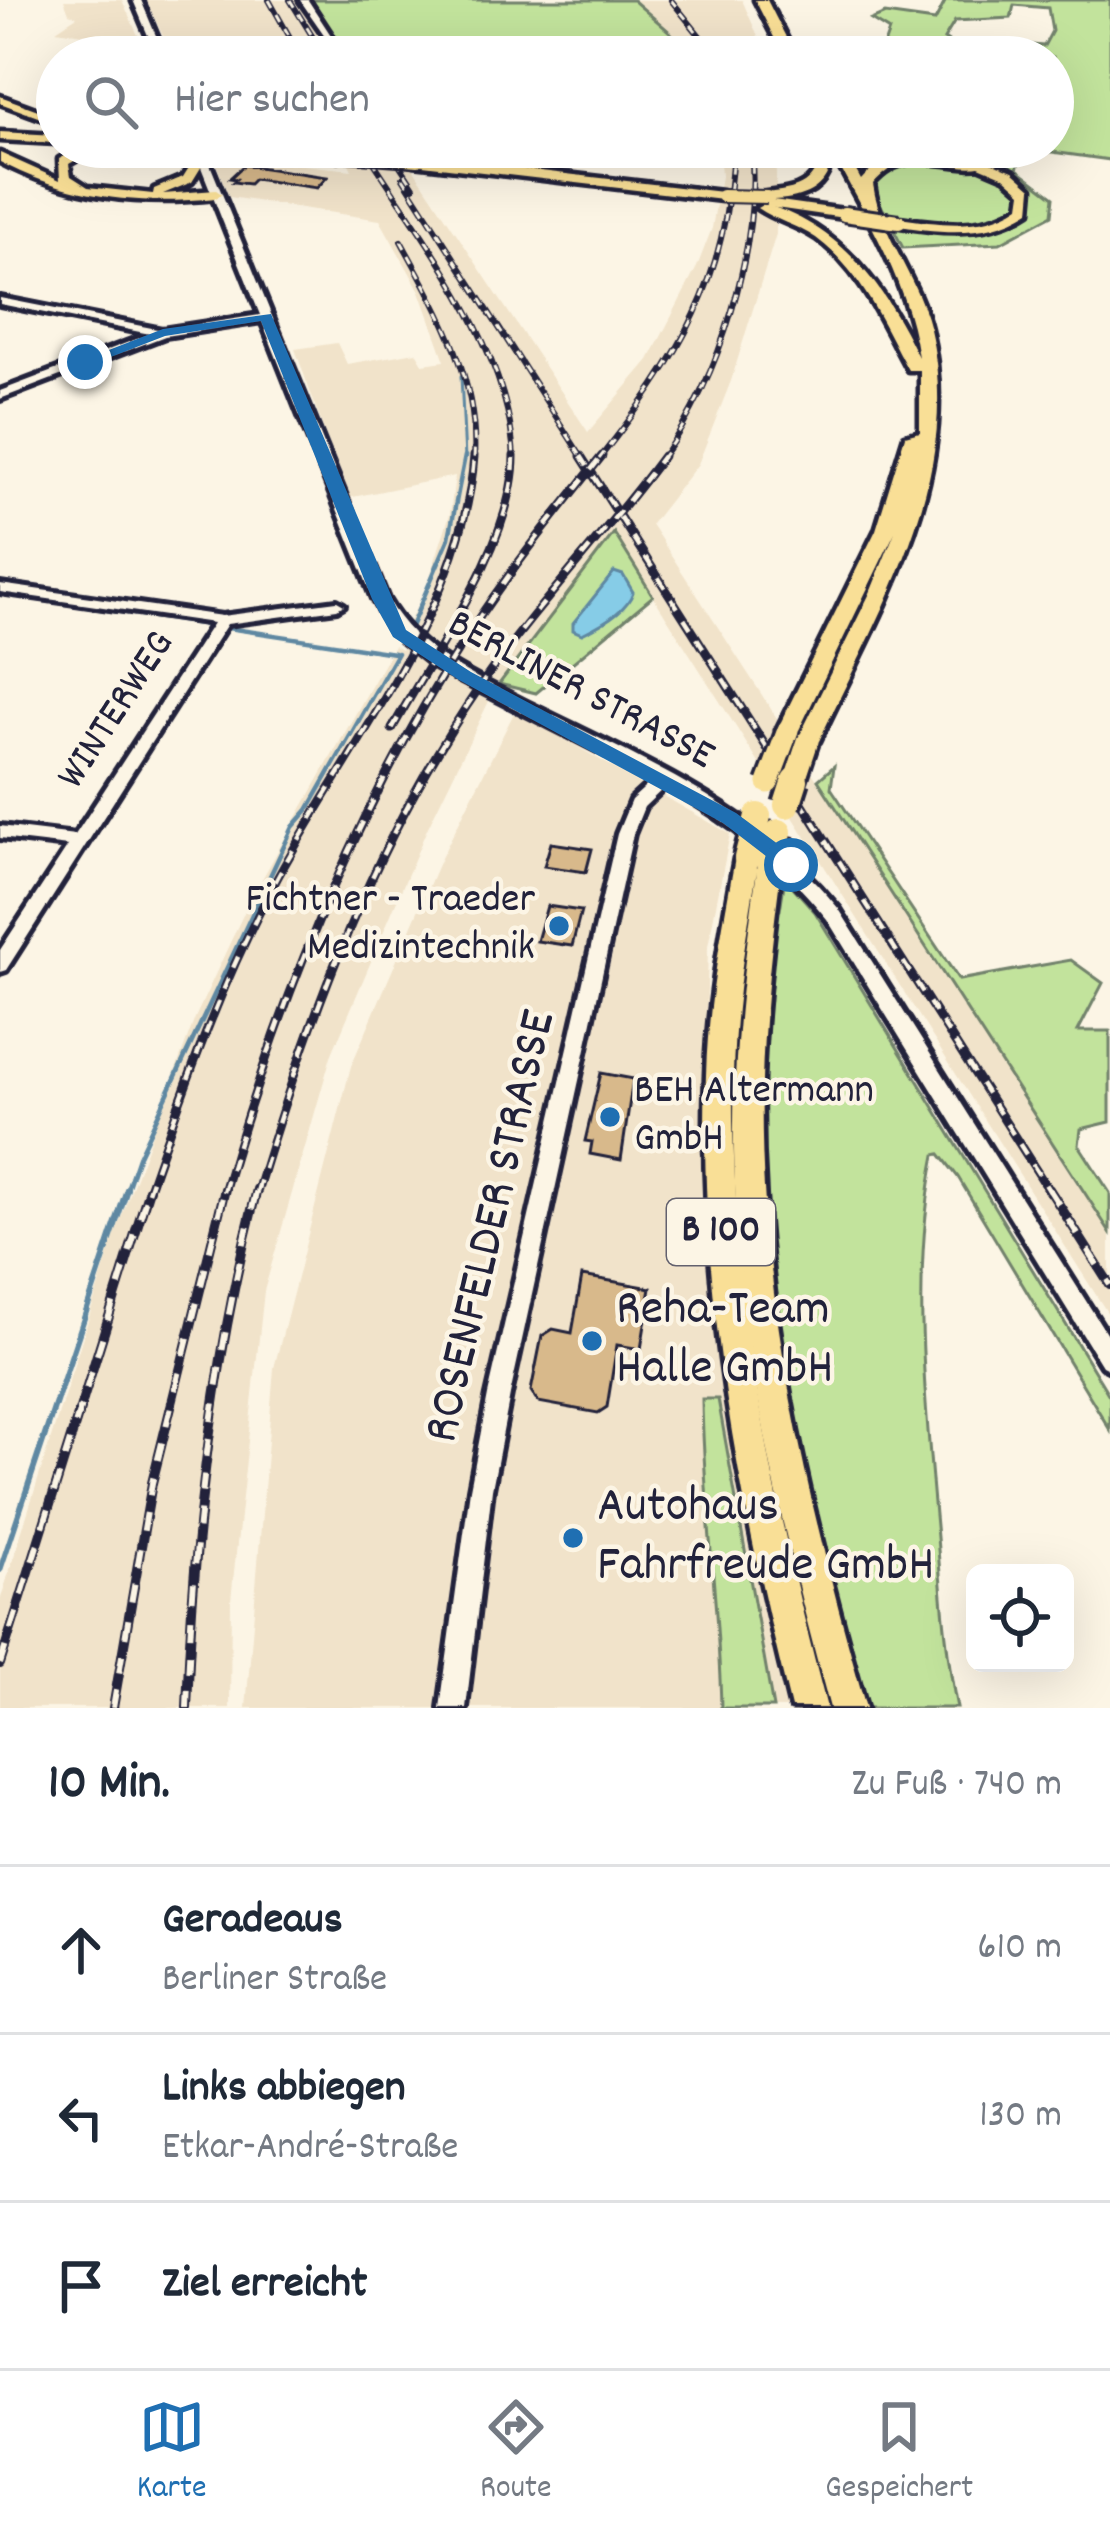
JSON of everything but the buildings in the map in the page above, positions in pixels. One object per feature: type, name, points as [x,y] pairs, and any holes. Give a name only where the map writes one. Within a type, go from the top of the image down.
[{"type":"highway","points":[[758,0],[771,36]]},
{"type":"highway","points":[[758,0],[778,36]]},
{"type":"highway","points":[[766,202],[800,192],[818,180],[819,168]]},
{"type":"highway","name":"B 100","points":[[808,1708],[780,1603],[739,1395],[719,1200],[720,1022],[758,864],[779,832],[787,805],[798,736],[897,502],[914,434],[914,366],[895,287],[834,168]]},
{"type":"highway","name":"B 100","points":[[847,168],[922,328],[929,376],[929,436],[922,483],[904,535],[798,736],[768,783],[758,816],[747,1065],[754,1265],[793,1497],[848,1708]]},
{"type":"highway","points":[[869,210],[866,183],[879,168]]},
{"type":"highway","points":[[722,196],[766,202],[825,235],[856,262],[874,285],[914,366]]},
{"type":"main road","points":[[0,99],[36,114]]},
{"type":"main road","points":[[0,136],[36,138]]},
{"type":"main road","points":[[0,157],[38,178],[110,196],[159,199],[216,194]]},
{"type":"main road","points":[[62,168],[88,192]]},
{"type":"main road","points":[[110,196],[140,196],[180,184],[192,168]]},
{"type":"main road","points":[[479,168],[722,196]]},
{"type":"main road","points":[[766,202],[899,222],[970,227],[1017,216],[1026,208],[1028,191],[995,168]]},
{"type":"street","points":[[137,0],[152,36]]},
{"type":"street","points":[[304,0],[329,36]]},
{"type":"street","name":"BERLINER STRASSE","points":[[210,168],[216,194],[380,599],[399,634],[465,676],[663,780],[772,847],[826,904],[1110,1359]]},
{"type":"street","points":[[0,302],[163,333]]},
{"type":"street","points":[[0,394],[163,333],[266,317]]},
{"type":"street","points":[[0,588],[218,624],[337,605]]},
{"type":"street","name":"WINTERWEG","points":[[0,965],[218,624]]},
{"type":"street","name":"ROSENFELDER STRASSE","points":[[453,1708],[482,1489],[531,1246],[626,834],[638,804],[663,780]]},
{"type":"street","points":[[0,832],[76,841]]},
{"type":"shaded area","points":[[64,0],[122,0],[138,36],[56,30],[77,16],[69,13]]},
{"type":"shaded area","points":[[146,0],[303,0],[326,36],[163,36]]},
{"type":"shaded area","points":[[633,0],[742,0],[758,36],[673,36]]},
{"type":"shaded area","points":[[218,168],[413,168],[588,432],[649,360],[697,267],[712,228],[720,168],[776,168],[776,234],[731,381],[698,464],[651,524],[1110,1232],[1110,1317],[613,533],[499,684],[491,680],[481,695],[489,701],[427,829],[331,1056],[264,1291],[231,1600],[230,1708],[0,1708],[0,1601],[115,1234],[195,1018],[249,902],[394,646],[401,650],[411,632],[407,626],[426,589],[450,514],[455,476],[348,498],[295,349],[337,343],[347,364],[416,352],[423,364],[445,361],[420,291],[380,220],[229,197]]},
{"type":"shaded area","points":[[515,711],[730,834],[708,946],[705,1076],[711,1275],[725,1411],[753,1568],[793,1708],[246,1708],[274,1368],[351,1066],[440,860]]},
{"type":"green space","points":[[309,0],[633,0],[673,36],[333,36]]},
{"type":"green space","points":[[946,0],[1110,0],[1110,160],[1074,155],[1074,36],[1049,36],[1048,8],[1014,5],[1011,18],[955,21],[946,36],[887,36],[889,31],[871,20],[885,14],[935,21]]},
{"type":"green space","points":[[862,168],[1017,168],[1054,197],[1052,215],[1000,243],[903,248]]},
{"type":"green space","points":[[614,533],[653,596],[536,693],[499,684]]},
{"type":"green space","points":[[834,766],[831,788],[959,980],[1071,960],[1103,983],[1078,1031],[1110,1031],[1110,1122],[1081,1129],[1079,1145],[1110,1193],[1110,1232],[818,780]]},
{"type":"green space","points":[[785,878],[815,912],[1110,1397],[1110,1430],[958,1177],[940,1154],[935,1155],[923,1244],[922,1335],[943,1612],[957,1708],[868,1708],[814,1514],[793,1415],[767,1216],[763,1115],[775,914],[780,910]]},
{"type":"green space","points":[[702,1399],[718,1399],[773,1708],[721,1708]]},
{"type":"water","points":[[614,572],[623,575],[633,592],[630,599],[596,627],[582,634],[573,630],[573,623]]},
{"type":"waterway","points":[[461,376],[465,457]]},
{"type":"waterway","points":[[410,629],[449,538],[465,457]]},
{"type":"waterway","points":[[0,594],[394,653]]},
{"type":"waterway","points":[[126,1192],[138,1157],[293,827],[308,810],[397,653]]},
{"type":"waterway","points":[[0,1570],[126,1192]]},
{"type":"railway","points":[[269,0],[289,36]]},
{"type":"railway","points":[[290,0],[312,36]]},
{"type":"railway","points":[[671,0],[700,36]]},
{"type":"railway","points":[[378,168],[480,335],[509,416],[514,457]]},
{"type":"railway","points":[[402,168],[414,187]]},
{"type":"railway","points":[[599,459],[654,385],[694,315],[721,238],[731,168]]},
{"type":"railway","points":[[663,456],[701,391],[732,310],[749,226],[752,168]]},
{"type":"railway","points":[[403,178],[583,459]]},
{"type":"railway","points":[[401,241],[454,346],[470,400],[474,456]]},
{"type":"railway","points":[[148,1191],[204,1036],[254,923],[424,624],[465,513],[474,456]]},
{"type":"railway","points":[[581,456],[590,471]]},
{"type":"railway","points":[[590,471],[602,456]]},
{"type":"railway","points":[[618,514],[663,456]]},
{"type":"railway","points":[[392,729],[486,561],[501,525],[514,457]]},
{"type":"railway","points":[[224,1192],[296,977],[389,770],[481,615],[590,471]]},
{"type":"railway","points":[[590,471],[618,514]]},
{"type":"railway","points":[[257,1192],[323,994],[409,804],[481,685],[618,514]]},
{"type":"railway","points":[[618,514],[1050,1192]]},
{"type":"railway","points":[[113,1708],[152,1483],[225,1189]]},
{"type":"railway","points":[[187,1708],[208,1447],[228,1317],[257,1189]]},
{"type":"railway","points":[[1049,1189],[1110,1285]]},
{"type":"railway","points":[[0,1664],[148,1191]]},
{"type":"place","name":"Fichtner - Traeder Medizintechnik","points":[[559,926]]},
{"type":"place","name":"BEH Altermann GmbH","points":[[610,1117]]},
{"type":"place","name":"Reha-Team Halle GmbH","points":[[592,1341]]},
{"type":"place","name":"Autohaus Fahrfreude GmbH","points":[[573,1538]]},
{"type":"route","points":[[85,362],[163,333],[266,317],[380,599],[399,634],[465,676],[729,818],[791,865]]}]
